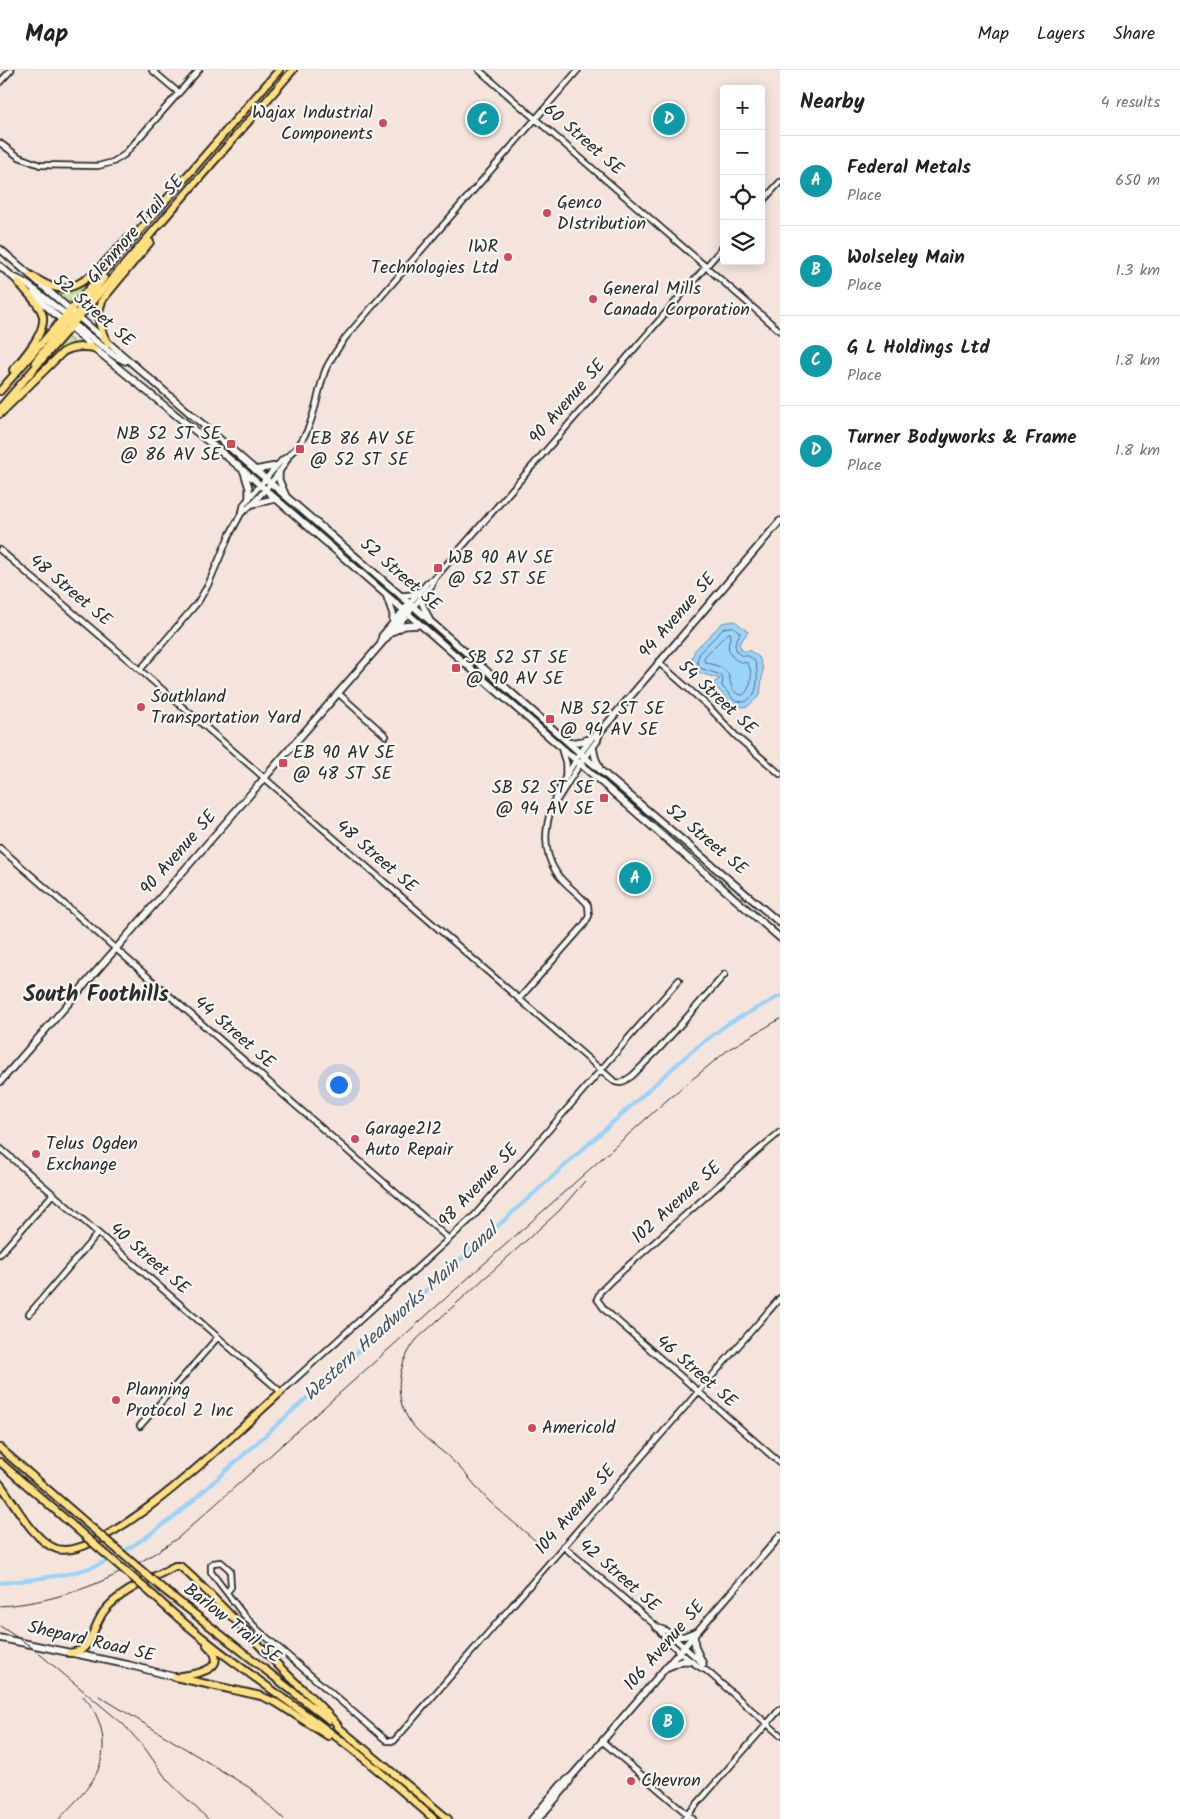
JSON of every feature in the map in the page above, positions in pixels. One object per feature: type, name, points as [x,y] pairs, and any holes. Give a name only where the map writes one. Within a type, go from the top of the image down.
[{"type":"main road","name":"Glenmore Trail SE","points":[[0,407],[114,260],[279,70]]},
{"type":"main road","name":"Glenmore Trail SE","points":[[0,391],[172,210],[294,70]]},
{"type":"main road","points":[[108,344],[98,322],[98,314],[103,299],[168,220],[172,210]]},
{"type":"main road","points":[[30,275],[58,288],[72,288],[82,283],[146,223]]},
{"type":"main road","name":"52 Street SE","points":[[0,249],[30,275],[94,348],[243,470],[780,938]]},
{"type":"main road","name":"52 Street SE","points":[[0,266],[18,282],[108,344],[412,605],[601,771],[780,923]]},
{"type":"main road","points":[[10,274],[26,282],[115,356],[131,364]]},
{"type":"main road","points":[[0,386],[38,338],[43,323],[43,315],[39,308],[18,282]]},
{"type":"main road","points":[[0,414],[63,352],[77,347],[94,348]]},
{"type":"main road","points":[[255,470],[276,466]]},
{"type":"main road","points":[[243,470],[251,501],[275,499]]},
{"type":"main road","points":[[279,472],[279,480],[286,498]]},
{"type":"main road","name":"94 Avenue SE","points":[[578,762],[592,737],[600,732],[780,521]]},
{"type":"main road","points":[[385,593],[393,614],[393,622]]},
{"type":"main road","points":[[401,596],[421,594],[422,603],[430,621]]},
{"type":"main road","name":"90 Avenue SE","points":[[381,643],[382,636],[393,622],[412,605]]},
{"type":"main road","name":"90 Avenue SE","points":[[0,1082],[392,632],[405,612]]},
{"type":"main road","points":[[392,632],[411,624],[420,625]]},
{"type":"main road","name":"94 Avenue SE","points":[[583,755],[593,747],[600,732]]},
{"type":"main road","points":[[569,743],[583,741],[592,737]]},
{"type":"main road","points":[[593,747],[601,771]]},
{"type":"main road","points":[[562,748],[566,763],[566,776]]},
{"type":"main road","points":[[0,1484],[33,1530],[44,1542],[55,1548],[67,1551],[85,1546],[132,1521],[178,1485],[281,1392]]},
{"type":"main road","name":"Barlow Trail SE","points":[[0,1448],[163,1589],[339,1727],[448,1819]]},
{"type":"main road","name":"Barlow Trail SE","points":[[0,1462],[183,1622],[348,1746],[434,1819]]},
{"type":"main road","name":"106 Avenue SE","points":[[532,1819],[561,1785],[572,1776],[780,1536]]},
{"type":"main road","points":[[69,1653],[82,1650],[86,1646],[95,1624],[112,1602],[174,1566],[180,1566],[206,1590],[339,1727]]},
{"type":"main road","points":[[175,1677],[209,1670],[216,1660],[212,1650],[187,1628],[183,1622]]},
{"type":"main road","points":[[672,1637],[696,1633],[695,1647],[703,1664]]},
{"type":"main road","name":"Shepard Road SE","points":[[0,1638],[129,1665],[175,1677]]},
{"type":"main road","points":[[666,1668],[682,1661],[691,1661]]},
{"type":"main road","points":[[175,1677],[261,1696],[277,1703],[302,1718],[384,1776]]},
{"type":"main road","name":"106 Avenue SE","points":[[538,1819],[565,1788],[572,1776]]},
{"type":"main road","points":[[432,1805],[452,1819]]},
{"type":"street","points":[[0,82],[11,70]]},
{"type":"street","points":[[152,70],[179,93]]},
{"type":"street","points":[[0,142],[19,157],[40,166],[98,166],[113,162],[124,155],[199,70]]},
{"type":"street","name":"60 Street SE","points":[[479,70],[780,331]]},
{"type":"street","points":[[140,670],[198,602],[208,585],[228,536],[242,512],[267,481],[276,466],[289,455],[309,428],[325,371],[337,349],[578,70]]},
{"type":"street","points":[[765,199],[780,182]]},
{"type":"street","name":"90 Avenue SE","points":[[412,605],[428,582],[434,578],[720,250]]},
{"type":"street","points":[[267,481],[288,462],[289,455]]},
{"type":"street","name":"48 Street SE","points":[[0,550],[615,1082],[621,1083],[632,1076],[659,1049],[725,974]]},
{"type":"street","name":"54 Street SE","points":[[658,662],[708,706],[736,736],[780,774]]},
{"type":"street","points":[[338,693],[386,736]]},
{"type":"street","name":"94 Avenue SE","points":[[519,999],[584,925],[589,916],[588,906],[561,880],[554,870],[548,854],[546,835],[547,822],[553,805],[566,776],[578,762]]},
{"type":"street","name":"94 Avenue SE","points":[[553,805],[578,762]]},
{"type":"street","name":"44 Street SE","points":[[0,848],[449,1240]]},
{"type":"street","name":"98 Avenue SE","points":[[281,1392],[474,1216],[679,980]]},
{"type":"street","name":"102 Avenue SE","points":[[597,1299],[600,1292],[612,1280],[780,1132]]},
{"type":"street","name":"40 Street SE","points":[[0,1148],[281,1392]]},
{"type":"street","points":[[0,1254],[53,1194]]},
{"type":"street","points":[[29,1314],[98,1234]]},
{"type":"street","name":"104 Avenue SE","points":[[227,1592],[243,1614],[258,1630],[387,1741],[394,1741],[780,1298]]},
{"type":"street","name":"46 Street SE","points":[[597,1299],[605,1310],[780,1463]]},
{"type":"street","points":[[140,1426],[218,1337]]},
{"type":"street","name":"42 Street SE","points":[[563,1546],[656,1626],[672,1637],[691,1661],[707,1671],[780,1735]]},
{"type":"street","points":[[220,1562],[230,1570],[231,1587],[227,1592],[210,1572],[210,1568],[214,1563],[220,1562]]},
{"type":"street","name":"42 Street SE","points":[[656,1626],[662,1636],[703,1664],[707,1671]]},
{"type":"street","points":[[686,1817],[780,1709]]},
{"type":"street","points":[[602,1741],[686,1817],[693,1819]]},
{"type":"green space","points":[[90,278],[71,303],[69,301],[67,303],[54,292],[72,290]]},
{"type":"green space","points":[[100,298],[96,321],[95,321],[86,314]]},
{"type":"green space","points":[[67,337],[75,345],[58,353],[47,363],[46,362]]},
{"type":"water","points":[[735,621],[748,632],[739,644],[742,651],[750,651],[759,657],[763,669],[760,695],[747,707],[733,706],[713,683],[720,679],[697,672],[691,661],[695,650],[722,623]]},
{"type":"waterway","name":"Western Headworks Main Canal","points":[[0,1583],[62,1575],[98,1565],[129,1548],[179,1513],[693,1050],[729,1023],[780,996]]},
{"type":"railway","points":[[0,1606],[48,1599],[94,1584],[138,1563],[179,1537],[667,1100],[729,1049],[780,1019]]},
{"type":"railway","points":[[544,1548],[489,1501],[451,1459],[416,1429],[403,1407],[399,1384],[404,1360],[417,1339],[559,1211],[585,1181]]},
{"type":"railway","points":[[0,1626],[30,1646],[123,1724],[144,1747],[168,1781],[208,1819]]},
{"type":"railway","points":[[59,1819],[90,1784],[99,1768],[102,1757],[103,1746],[100,1724],[96,1714],[83,1696]]},
{"type":"railway","points":[[99,1696],[250,1788],[284,1819]]},
{"type":"place","name":"G L Holdings Ltd","points":[[483,119]]},
{"type":"place","name":"Turner Bodyworks & Frame","points":[[669,119]]},
{"type":"place","name":"Wajax Industrial Components","points":[[383,123]]},
{"type":"place","name":"Genco DIstribution","points":[[547,213]]},
{"type":"place","name":"IWR Technologies Ltd","points":[[508,257]]},
{"type":"place","name":"General Mills Canada Corporation","points":[[593,299]]},
{"type":"place","name":"NB 52 ST SE @ 86 AV SE","points":[[231,444]]},
{"type":"place","name":"EB 86 AV SE @ 52 ST SE","points":[[300,449]]},
{"type":"place","name":"WB 90 AV SE @ 52 ST SE","points":[[438,568]]},
{"type":"place","name":"SB 52 ST SE @ 90 AV SE","points":[[456,668]]},
{"type":"place","name":"Southland Transportation Yard","points":[[141,707]]},
{"type":"place","name":"NB 52 ST SE @ 94 AV SE","points":[[550,719]]},
{"type":"place","name":"EB 90 AV SE @ 48 ST SE","points":[[283,763]]},
{"type":"place","name":"SB 52 ST SE @ 94 AV SE","points":[[604,798]]},
{"type":"place","name":"Federal Metals","points":[[635,878]]},
{"type":"place","name":"Garage212 Auto Repair","points":[[355,1139]]},
{"type":"place","name":"Telus Ogden Exchange","points":[[36,1154]]},
{"type":"place","name":"Planning Protocol 2 Inc","points":[[116,1400]]},
{"type":"place","name":"Americold","points":[[532,1428]]},
{"type":"place","name":"Wolseley Main","points":[[668,1722]]},
{"type":"place","name":"Chevron","points":[[631,1781]]},
{"type":"district","name":"South Foothills","points":[[96,995]]}]
